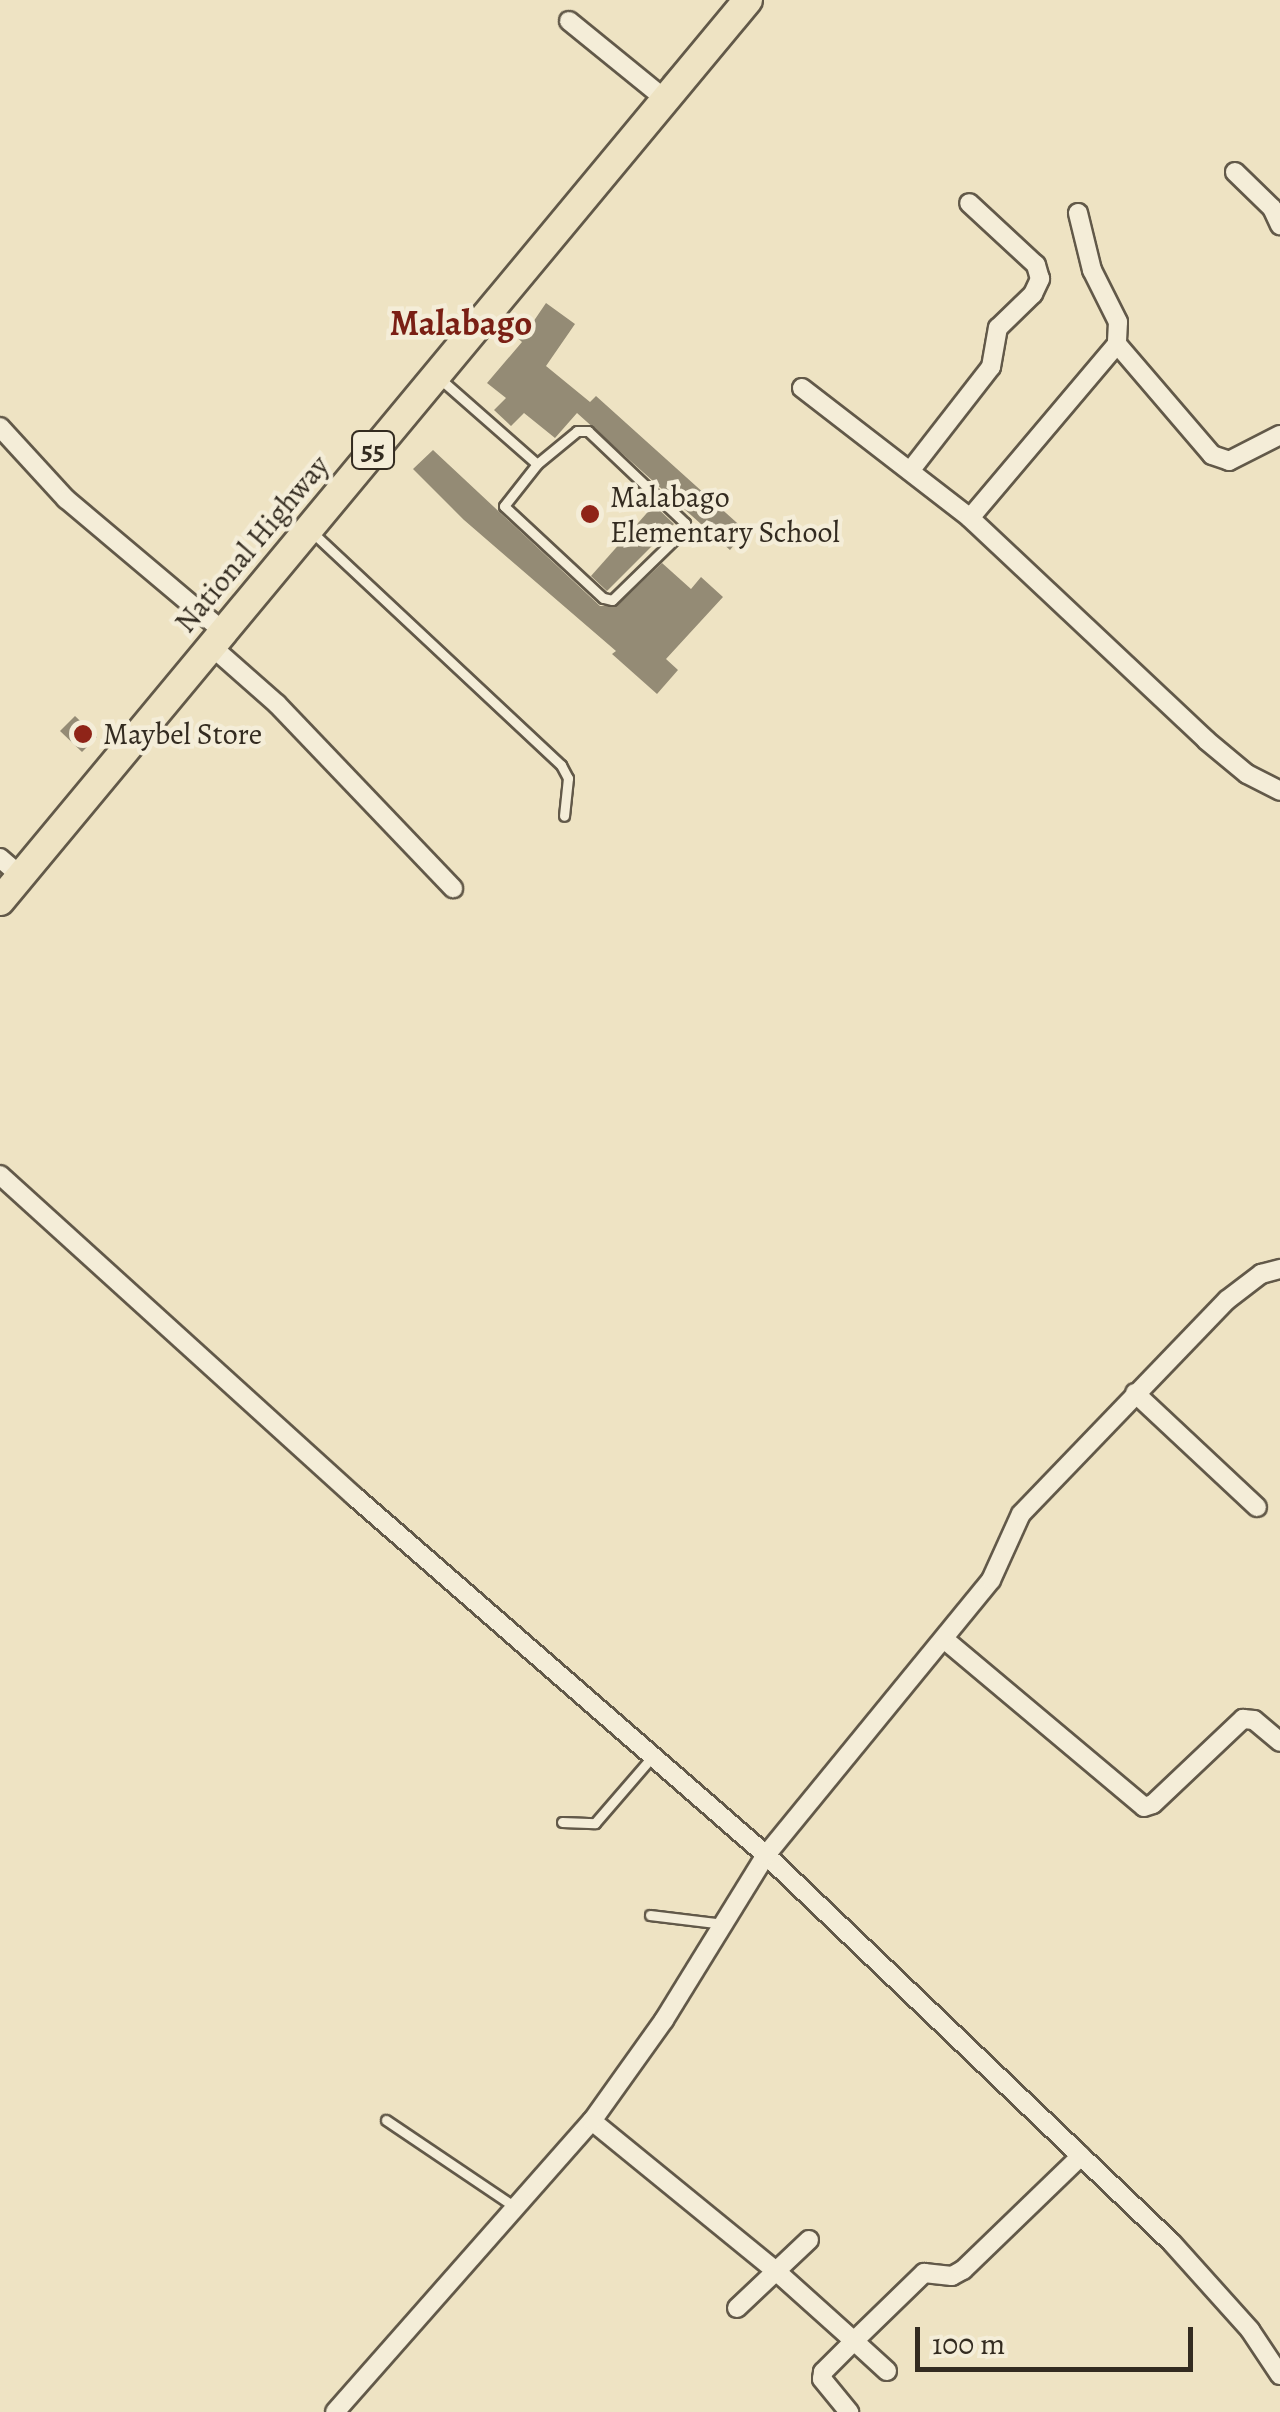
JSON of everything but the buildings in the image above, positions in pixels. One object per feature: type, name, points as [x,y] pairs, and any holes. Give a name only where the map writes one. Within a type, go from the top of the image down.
[{"type":"highway","name":"National Highway","points":[[0,900],[10,866],[216,638],[666,99],[737,3]]},
{"type":"street","points":[[569,21],[666,99]]},
{"type":"street","points":[[1235,172],[1264,198],[1280,225]]},
{"type":"street","points":[[910,471],[991,367],[998,328],[1033,294],[1040,279],[1036,265],[969,203]]},
{"type":"street","points":[[970,518],[1116,344],[1118,322],[1092,270],[1078,212]]},
{"type":"street","points":[[1116,344],[1212,455],[1230,461],[1280,435]]},
{"type":"street","points":[[802,388],[970,518],[1206,740],[1248,774],[1280,791]]},
{"type":"street","points":[[0,428],[66,499],[216,638],[453,888]]},
{"type":"street","points":[[0,1174],[340,1483],[766,1855],[1172,2243],[1250,2330],[1280,2375]]},
{"type":"street","points":[[334,2412],[592,2121],[726,1924],[766,1855],[990,1580],[1021,1514],[1249,1281],[1280,1268]]},
{"type":"street","points":[[1135,1394],[1257,1507]]},
{"type":"street","points":[[944,1640],[1144,1807],[1153,1804],[1243,1718],[1254,1720],[1280,1742]]},
{"type":"street","points":[[592,2121],[776,2271],[887,2371]]},
{"type":"street","points":[[849,2412],[822,2380],[823,2372],[924,2273],[952,2276],[963,2270],[1081,2156]]},
{"type":"street","points":[[737,2308],[810,2240]]},
{"type":"lane","points":[[436,376],[537,464]]},
{"type":"lane","points":[[588,431],[682,519],[684,528],[620,596],[608,600],[506,510],[505,500],[537,464],[572,434],[588,431]]},
{"type":"lane","points":[[308,527],[561,765],[568,778],[564,816]]},
{"type":"lane","points":[[562,1822],[595,1823],[652,1757]]},
{"type":"lane","points":[[650,1915],[726,1924]]},
{"type":"lane","points":[[386,2120],[515,2207]]},
{"type":"waterway","points":[[664,77],[686,53]]},
{"type":"place","name":"Malabago Elementary School","points":[[590,514]]},
{"type":"place","name":"Maybel Store","points":[[83,734]]},
{"type":"district","name":"Malabago","points":[[461,323]]}]
